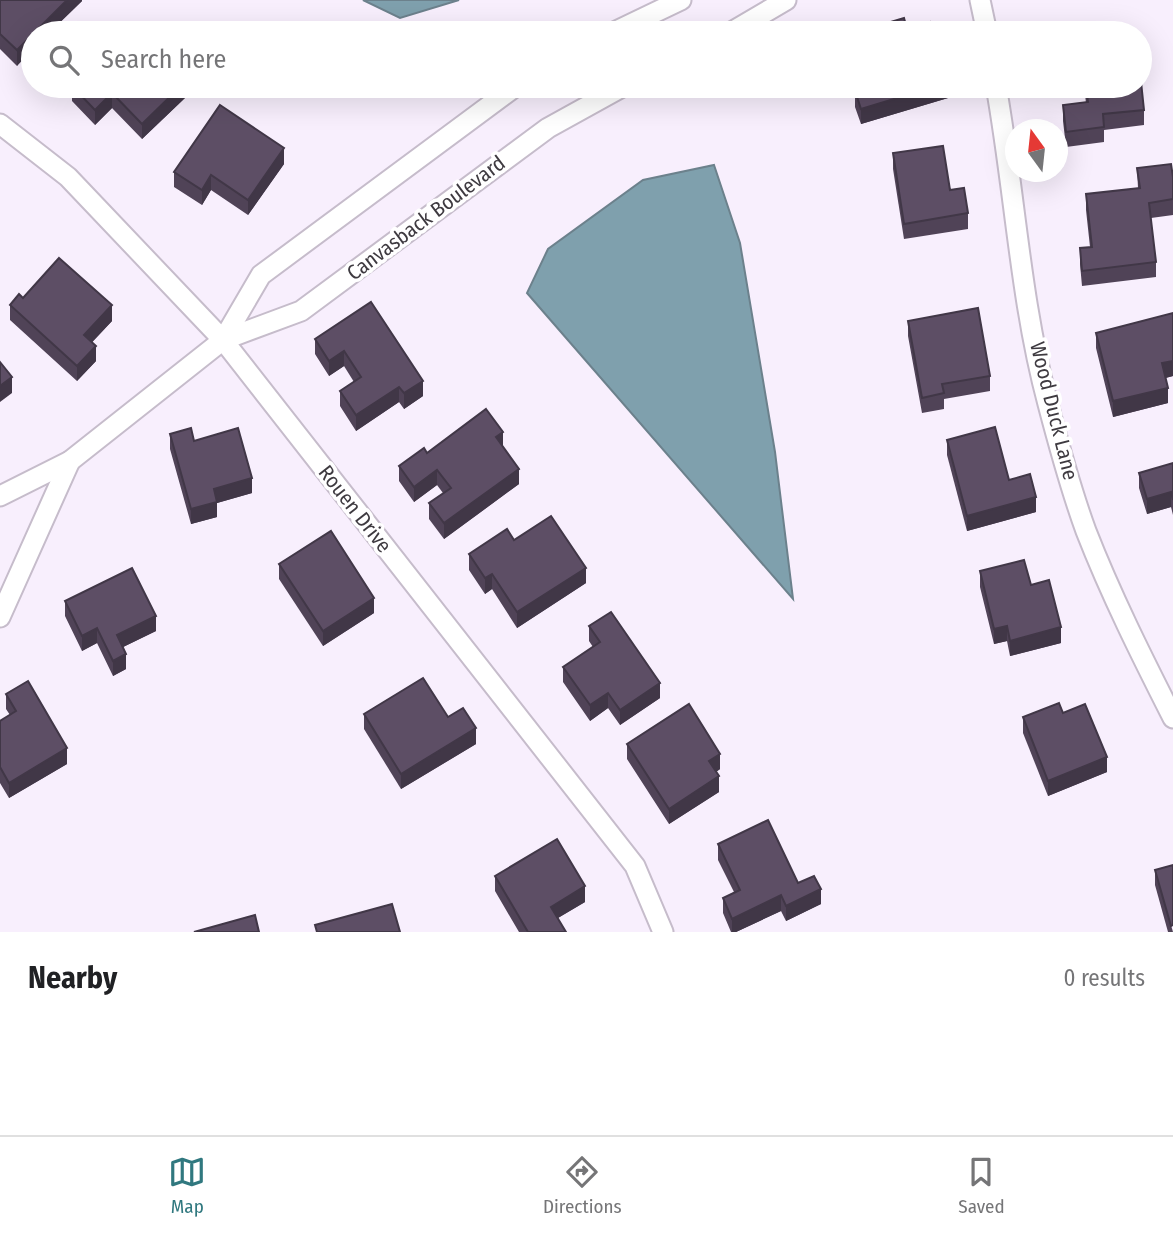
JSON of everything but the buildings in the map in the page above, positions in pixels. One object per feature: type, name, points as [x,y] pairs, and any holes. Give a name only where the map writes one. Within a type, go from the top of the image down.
[{"type":"street","points":[[637,21],[681,0]]},
{"type":"street","points":[[750,21],[786,0]]},
{"type":"street","points":[[980,0],[984,21]]},
{"type":"street","name":"Canvasback Boulevard","points":[[223,340],[261,275],[500,98]]},
{"type":"street","name":"Canvasback Boulevard","points":[[0,496],[70,461],[223,340],[301,311],[548,128],[602,98]]},
{"type":"street","name":"Wood Duck Lane","points":[[998,98],[1008,152],[1021,271],[1047,403],[1086,530],[1133,639],[1173,718]]},
{"type":"street","name":"Rouen Drive","points":[[0,124],[68,177],[223,340],[635,866],[663,932]]},
{"type":"street","name":"Canvasback Boulevard","points":[[0,617],[70,461]]},
{"type":"water","points":[[363,0],[459,0],[400,18]]},
{"type":"water","points":[[714,165],[740,243],[775,452],[793,599],[527,293],[548,249],[643,180]]}]
